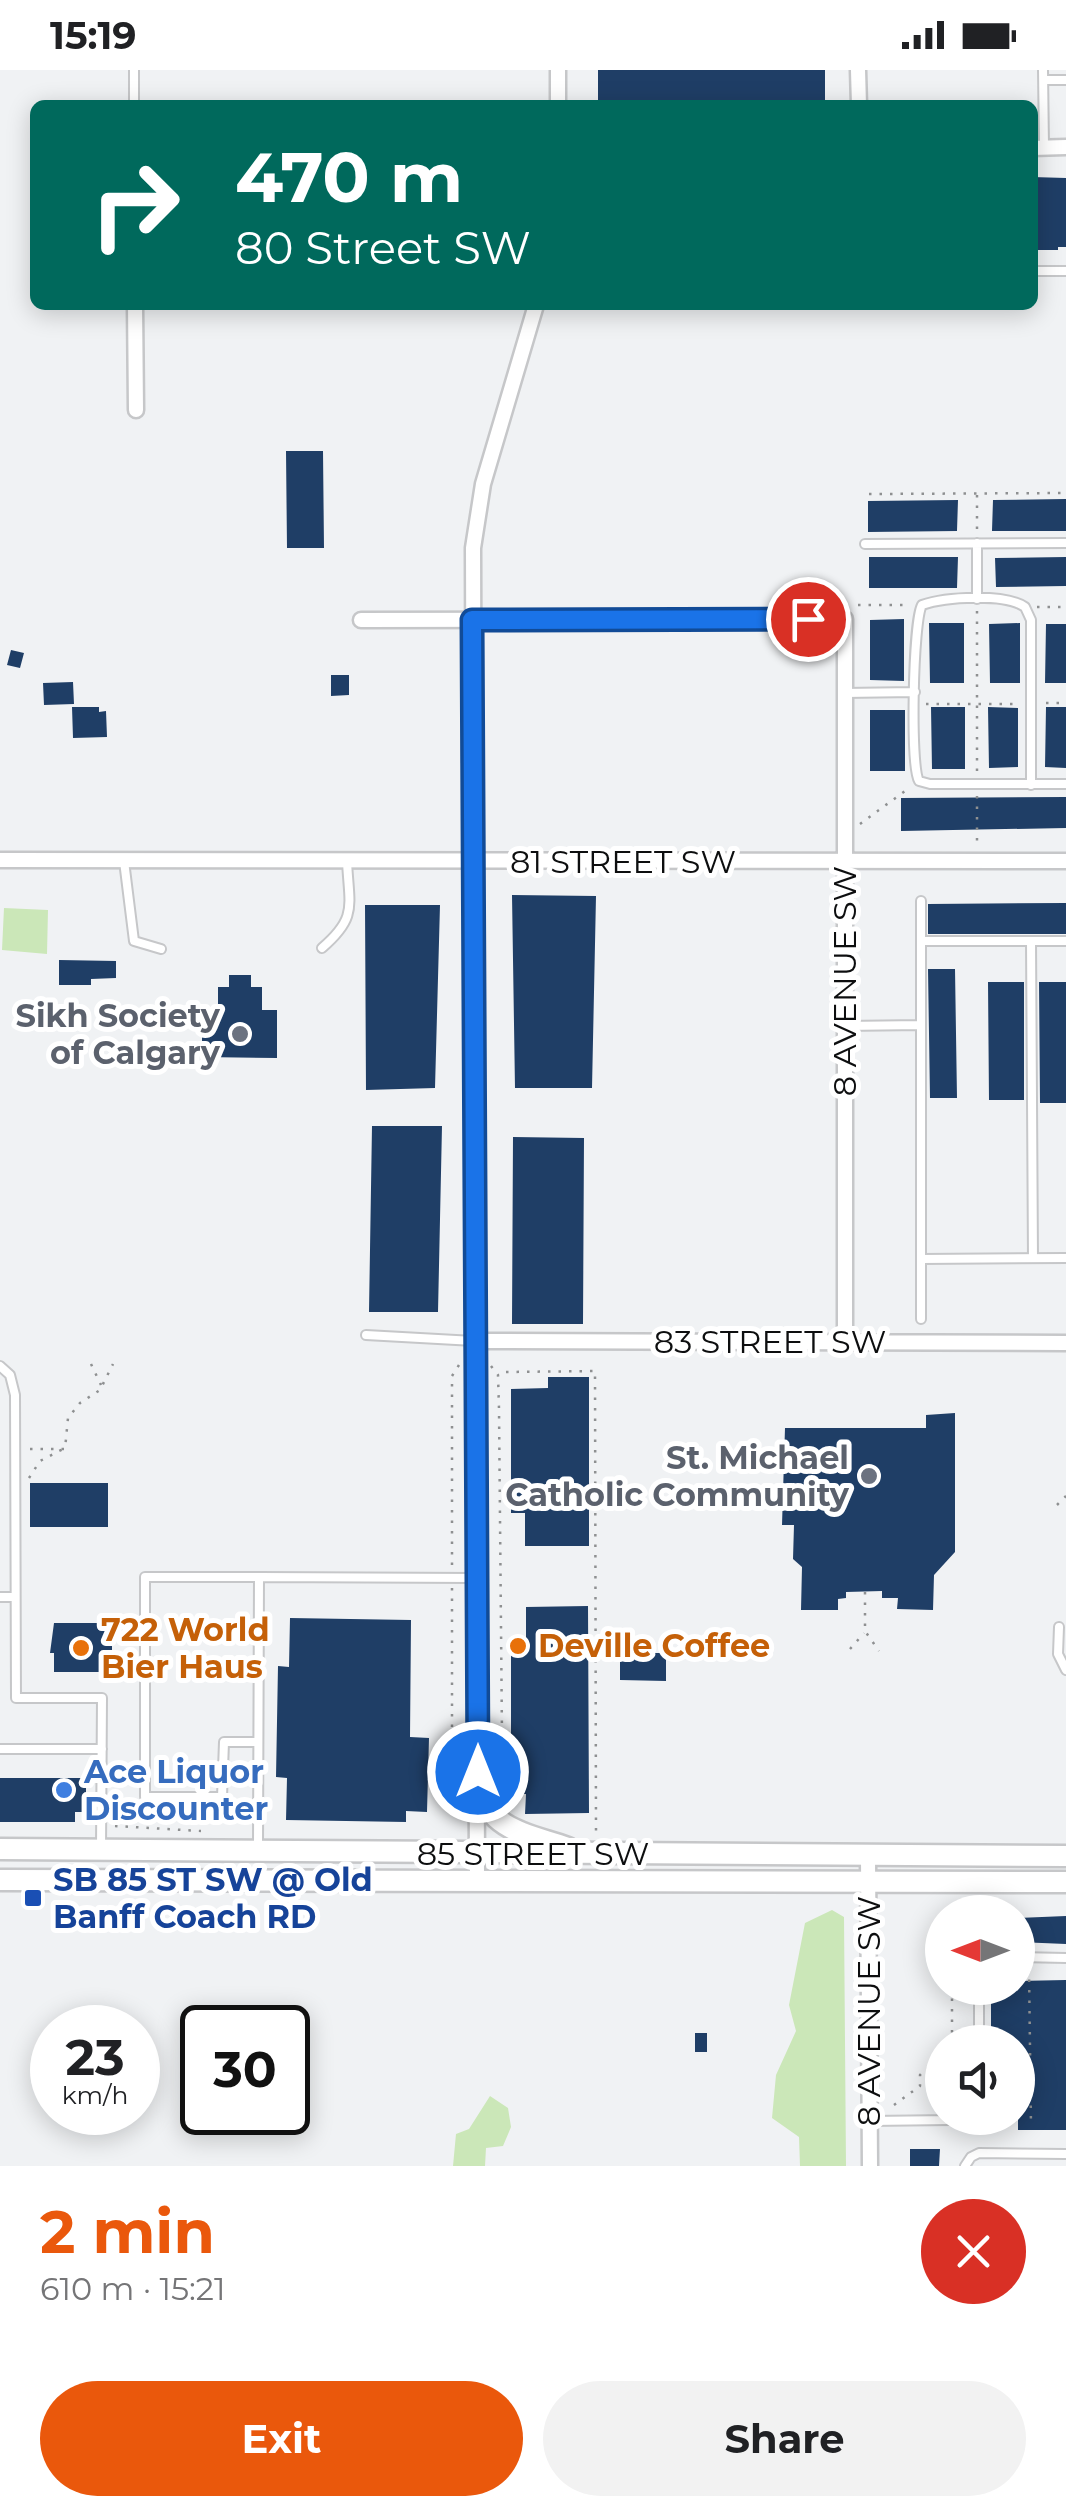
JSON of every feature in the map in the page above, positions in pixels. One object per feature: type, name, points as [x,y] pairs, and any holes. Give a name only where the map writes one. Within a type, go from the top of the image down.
[{"type":"main road","points":[[478,1788],[484,1806],[508,1828],[593,1847]]},
{"type":"main road","name":"85 STREET SW","points":[[0,1849],[477,1854],[593,1847],[868,1857],[1066,1856]]},
{"type":"main road","name":"85 STREET SW","points":[[0,1880],[1066,1882]]},
{"type":"street","points":[[558,70],[558,100]]},
{"type":"street","points":[[858,70],[859,100]]},
{"type":"street","points":[[1038,148],[1066,147]]},
{"type":"street","points":[[135,310],[136,410]]},
{"type":"street","points":[[477,1880],[473,548],[483,484],[535,310]]},
{"type":"street","name":"8 AVENUE SW","points":[[472,620],[845,619],[845,1342]]},
{"type":"street","points":[[361,620],[472,620]]},
{"type":"street","name":"81 STREET SW","points":[[0,860],[1066,861]]},
{"type":"street","name":"83 STREET SW","points":[[474,1341],[1066,1344]]},
{"type":"street","name":"8 AVENUE SW","points":[[868,1857],[870,2166]]},
{"type":"lane","points":[[134,70],[134,100]]},
{"type":"lane","points":[[1038,148],[1044,75],[1066,80]]},
{"type":"lane","points":[[1038,271],[1066,272]]},
{"type":"lane","points":[[865,544],[1066,542]]},
{"type":"lane","points":[[976,600],[977,544]]},
{"type":"lane","points":[[1030,784],[1030,620],[1025,607],[1011,600],[940,600],[922,605],[916,621],[914,704],[914,768],[918,781],[976,784],[1030,784],[1066,784]]},
{"type":"lane","points":[[844,693],[915,692]]},
{"type":"lane","points":[[322,948],[342,931],[348,920],[348,861]]},
{"type":"lane","points":[[124,862],[134,941],[161,949]]},
{"type":"lane","points":[[921,901],[921,1318]]},
{"type":"lane","points":[[921,941],[1066,941]]},
{"type":"lane","points":[[1031,941],[1033,1258]]},
{"type":"lane","points":[[844,1026],[921,1025]]},
{"type":"lane","points":[[921,1258],[1066,1258]]},
{"type":"lane","points":[[366,1336],[474,1341]]},
{"type":"lane","points":[[0,1366],[10,1375],[16,1395],[16,1698],[102,1698],[101,1850]]},
{"type":"lane","points":[[258,1852],[259,1577]]},
{"type":"lane","points":[[258,1742],[224,1742],[222,1797],[145,1797],[144,1578],[476,1578]]},
{"type":"lane","points":[[0,1597],[15,1597]]},
{"type":"lane","points":[[1059,1626],[1058,1654],[1066,1670]]},
{"type":"lane","points":[[0,1749],[102,1750]]},
{"type":"lane","points":[[1035,1958],[1066,1958]]},
{"type":"lane","points":[[870,2121],[925,2120]]},
{"type":"lane","points":[[964,2166],[979,2153],[1066,2154]]},
{"type":"path","points":[[870,494],[1066,493]]},
{"type":"path","points":[[976,494],[977,544]]},
{"type":"path","points":[[976,600],[977,862]]},
{"type":"path","points":[[858,604],[922,605]]},
{"type":"path","points":[[1025,607],[1066,606]]},
{"type":"path","points":[[914,704],[1066,702]]},
{"type":"path","points":[[844,824],[864,824],[918,781]]},
{"type":"path","points":[[92,1364],[102,1386]]},
{"type":"path","points":[[65,1448],[68,1418],[73,1410],[96,1395],[112,1364]]},
{"type":"path","points":[[506,1372],[595,1372],[593,1847]]},
{"type":"path","points":[[23,1448],[65,1448]]},
{"type":"path","points":[[27,1483],[40,1461],[65,1448]]},
{"type":"path","points":[[1057,1505],[1066,1496]]},
{"type":"path","points":[[865,1592],[865,1632],[879,1651]]},
{"type":"path","points":[[850,1649],[865,1632]]},
{"type":"path","points":[[894,2105],[920,2086],[920,2075],[925,2070]]},
{"type":"green space","points":[[4,908],[48,910],[47,954],[2,950]]},
{"type":"green space","points":[[832,1910],[844,1917],[846,2166],[800,2166],[799,2137],[772,2118],[776,2075],[796,2031],[789,2005],[805,1923]]},
{"type":"green space","points":[[490,2096],[508,2108],[511,2127],[503,2146],[486,2148],[485,2166],[453,2166],[456,2134],[469,2129]]},
{"type":"building","points":[[598,70],[825,70],[825,100],[598,100]]},
{"type":"building","points":[[1038,177],[1066,178],[1066,247],[1038,250]]},
{"type":"building","points":[[286,451],[323,451],[324,548],[287,548]]},
{"type":"building","points":[[1066,499],[1066,531],[992,531],[993,500]]},
{"type":"building","points":[[958,500],[957,531],[868,532],[868,501]]},
{"type":"building","points":[[869,557],[958,557],[957,588],[869,588]]},
{"type":"building","points":[[1066,557],[1066,586],[996,587],[995,558]]},
{"type":"building","points":[[904,619],[904,681],[870,680],[870,620]]},
{"type":"building","points":[[929,623],[964,623],[964,683],[930,683]]},
{"type":"building","points":[[1020,623],[1020,683],[990,683],[989,624]]},
{"type":"building","points":[[1046,624],[1066,624],[1066,683],[1045,683]]},
{"type":"building","points":[[11,650],[24,653],[20,668],[7,665]]},
{"type":"building","points":[[331,675],[349,675],[349,695],[331,696]]},
{"type":"building","points":[[73,682],[74,704],[44,705],[43,683]]},
{"type":"building","points":[[72,707],[99,707],[99,712],[106,711],[107,737],[73,738]]},
{"type":"building","points":[[931,707],[965,707],[965,769],[932,769]]},
{"type":"building","points":[[988,707],[1018,708],[1018,767],[989,768]]},
{"type":"building","points":[[1046,707],[1066,707],[1066,768],[1045,767]]},
{"type":"building","points":[[870,710],[905,710],[905,771],[870,771]]},
{"type":"building","points":[[1066,797],[1066,828],[901,831],[901,798]]},
{"type":"building","points":[[512,895],[596,896],[592,1088],[515,1088]]},
{"type":"building","points":[[1066,903],[1066,934],[928,934],[928,904]]},
{"type":"building","points":[[365,905],[440,905],[435,1088],[366,1090]]},
{"type":"building","points":[[59,960],[116,961],[116,978],[91,979],[91,985],[59,985]]},
{"type":"building","points":[[928,969],[955,969],[957,1098],[930,1098]]},
{"type":"building","name":"Sikh Society of Calgary","points":[[229,975],[251,975],[251,987],[262,987],[262,1010],[277,1010],[277,1058],[202,1057],[202,1009],[218,1010],[218,987],[229,987]]},
{"type":"building","points":[[988,982],[1024,982],[1024,1100],[989,1100]]},
{"type":"building","points":[[1039,982],[1066,982],[1066,1103],[1040,1103]]},
{"type":"building","points":[[372,1126],[442,1126],[438,1312],[369,1312]]},
{"type":"building","points":[[513,1137],[584,1138],[583,1324],[512,1324]]},
{"type":"building","points":[[548,1377],[589,1377],[589,1546],[525,1546],[525,1513],[511,1513],[511,1389],[548,1388]]},
{"type":"building","name":"St. Michael Catholic Community","points":[[955,1413],[955,1552],[934,1575],[933,1610],[897,1609],[898,1598],[882,1598],[882,1591],[846,1592],[846,1598],[838,1599],[838,1610],[801,1610],[802,1567],[793,1559],[794,1525],[782,1525],[785,1428],[926,1428],[926,1415]]},
{"type":"building","points":[[30,1483],[108,1483],[108,1527],[30,1527]]},
{"type":"building","points":[[588,1606],[589,1813],[525,1814],[526,1794],[518,1794],[518,1787],[511,1788],[511,1638],[526,1638],[526,1607]]},
{"type":"building","points":[[290,1618],[411,1620],[410,1737],[429,1738],[427,1812],[406,1811],[406,1822],[286,1820],[287,1778],[276,1777],[278,1666],[289,1667]]},
{"type":"building","name":"722 World Bier Haus","points":[[54,1623],[112,1623],[112,1672],[54,1672],[54,1653],[50,1653]]},
{"type":"building","points":[[620,1653],[666,1653],[666,1681],[620,1680]]},
{"type":"building","points":[[0,1778],[86,1778],[86,1812],[75,1812],[75,1822],[0,1822]]},
{"type":"building","points":[[1066,1916],[1066,1944],[1035,1943],[1035,1917]]},
{"type":"building","points":[[1066,1980],[1066,2130],[1035,2130],[1035,2025],[991,2025],[991,2005],[1035,2005],[1035,1981]]},
{"type":"building","points":[[695,2033],[707,2033],[707,2052],[695,2052]]},
{"type":"building","points":[[910,2149],[940,2149],[939,2166],[910,2166]]},
{"type":"place","name":"Sikh Society of Calgary","points":[[240,1034]]},
{"type":"place","name":"St. Michael Catholic Community","points":[[869,1476]]},
{"type":"place","name":"Deville Coffee","points":[[518,1646]]},
{"type":"place","name":"722 World Bier Haus","points":[[81,1648]]},
{"type":"place","name":"Ace Liquor Discounter","points":[[64,1790]]},
{"type":"place","name":"SB 85 ST SW @ Old Banff Coach RD","points":[[33,1898]]},
{"type":"route","points":[[478,1772],[472,620],[808,619]]}]
